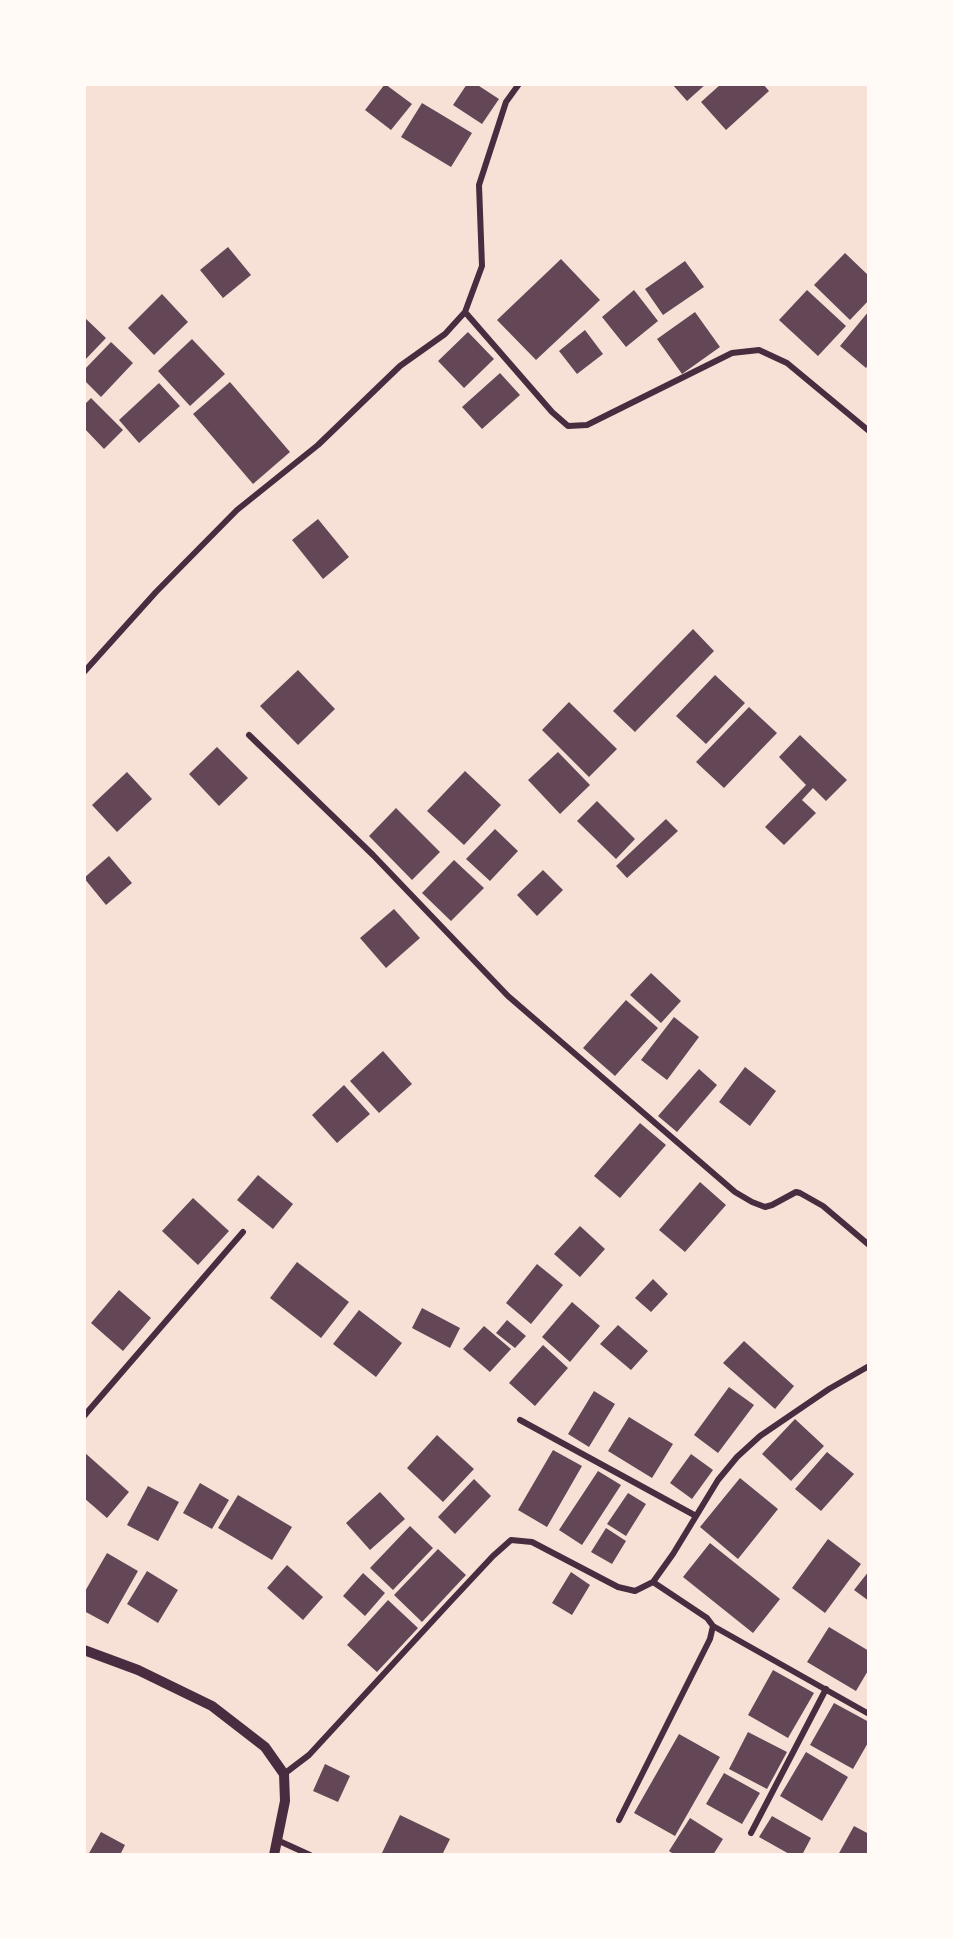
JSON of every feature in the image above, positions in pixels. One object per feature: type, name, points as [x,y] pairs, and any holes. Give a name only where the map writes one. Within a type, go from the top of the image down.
[{"type":"street","points":[[84,672],[156,592],[237,510],[318,445],[400,366],[445,334],[465,312],[482,266],[479,184],[506,102],[519,84]]},
{"type":"street","points":[[465,312],[552,412],[568,426],[587,425],[732,353],[759,350],[787,363],[869,431]]},
{"type":"street","points":[[249,735],[373,855],[508,996],[735,1192],[765,1207],[796,1192],[800,1193],[823,1206],[869,1245]]},
{"type":"street","points":[[84,1416],[243,1232]]},
{"type":"street","points":[[284,1774],[309,1755],[450,1602],[511,1540],[532,1542],[618,1587],[635,1591],[653,1582],[674,1554],[718,1480],[737,1457],[752,1443],[829,1389],[869,1366]]},
{"type":"street","points":[[520,1420],[696,1516]]},
{"type":"street","points":[[653,1582],[707,1618],[713,1626],[869,1714]]},
{"type":"street","points":[[619,1820],[710,1640],[713,1626]]},
{"type":"street","points":[[84,1650],[138,1670],[212,1706],[265,1747],[284,1774],[285,1802],[274,1855]]},
{"type":"street","points":[[751,1833],[826,1689]]},
{"type":"street","points":[[277,1840],[310,1855]]},
{"type":"building","points":[[385,84],[412,104],[391,130],[365,110]]},
{"type":"building","points":[[467,84],[476,84],[499,99],[482,124],[453,105]]},
{"type":"building","points":[[672,84],[706,84],[687,101]]},
{"type":"building","points":[[721,84],[763,84],[769,91],[726,130],[701,102]]},
{"type":"building","points":[[422,103],[472,133],[451,167],[401,137]]},
{"type":"building","points":[[228,247],[251,275],[223,298],[200,270]]},
{"type":"building","points":[[845,253],[869,276],[869,300],[850,320],[814,285]]},
{"type":"building","points":[[561,259],[600,300],[536,360],[497,320]]},
{"type":"building","points":[[685,261],[704,287],[663,315],[645,289]]},
{"type":"building","points":[[634,290],[658,321],[626,347],[602,317]]},
{"type":"building","points":[[807,290],[846,326],[818,356],[779,320]]},
{"type":"building","points":[[162,294],[188,322],[154,355],[128,328]]},
{"type":"building","points":[[869,311],[869,364],[866,368],[840,346]]},
{"type":"building","points":[[695,312],[720,347],[682,374],[657,339]]},
{"type":"building","points":[[84,317],[106,338],[84,361]]},
{"type":"building","points":[[585,330],[603,354],[577,374],[559,351]]},
{"type":"building","points":[[468,332],[494,359],[464,388],[438,361]]},
{"type":"building","points":[[192,339],[225,374],[190,406],[158,371]]},
{"type":"building","points":[[111,342],[133,363],[101,397],[84,380],[84,370]]},
{"type":"building","points":[[500,373],[520,395],[482,429],[462,407]]},
{"type":"building","points":[[230,382],[290,452],[253,484],[193,414]]},
{"type":"building","points":[[159,383],[180,406],[139,443],[119,420]]},
{"type":"building","points":[[91,398],[123,430],[104,449],[84,428],[84,405]]},
{"type":"building","points":[[318,519],[349,557],[323,579],[292,540]]},
{"type":"building","points":[[693,629],[714,651],[635,732],[613,711]]},
{"type":"building","points":[[298,670],[335,709],[298,745],[260,706]]},
{"type":"building","points":[[715,675],[745,703],[706,744],[676,716]]},
{"type":"building","points":[[569,702],[617,749],[589,777],[542,730]]},
{"type":"building","points":[[749,707],[777,733],[724,788],[696,762]]},
{"type":"building","points":[[800,735],[847,780],[826,801],[813,788],[802,800],[816,813],[784,845],[765,827],[806,785],[779,757]]},
{"type":"building","points":[[217,747],[248,778],[219,806],[189,774]]},
{"type":"building","points":[[558,752],[590,785],[560,814],[528,780]]},
{"type":"building","points":[[465,771],[501,805],[464,845],[427,811]]},
{"type":"building","points":[[127,772],[152,799],[117,832],[92,805]]},
{"type":"building","points":[[597,801],[635,839],[616,859],[577,821]]},
{"type":"building","points":[[396,808],[440,852],[412,880],[369,836]]},
{"type":"building","points":[[666,819],[678,831],[627,878],[616,866]]},
{"type":"building","points":[[495,829],[518,851],[490,881],[466,859]]},
{"type":"building","points":[[109,856],[132,883],[106,905],[84,878]]},
{"type":"building","points":[[454,860],[484,888],[451,921],[422,893]]},
{"type":"building","points":[[543,870],[563,890],[537,916],[517,895]]},
{"type":"building","points":[[394,909],[420,938],[386,968],[360,938]]},
{"type":"building","points":[[651,973],[681,1001],[661,1023],[630,995]]},
{"type":"building","points":[[626,1000],[658,1028],[615,1076],[583,1048]]},
{"type":"building","points":[[674,1017],[699,1037],[667,1080],[641,1060]]},
{"type":"building","points":[[383,1051],[412,1084],[379,1113],[350,1081]]},
{"type":"building","points":[[745,1067],[776,1091],[750,1126],[719,1102]]},
{"type":"building","points":[[699,1069],[717,1085],[677,1132],[658,1116]]},
{"type":"building","points":[[344,1085],[370,1114],[337,1143],[312,1115]]},
{"type":"building","points":[[640,1123],[666,1145],[620,1198],[594,1176]]},
{"type":"building","points":[[258,1175],[293,1204],[273,1229],[237,1200]]},
{"type":"building","points":[[700,1182],[726,1205],[685,1252],[659,1230]]},
{"type":"building","points":[[193,1198],[229,1231],[198,1265],[162,1231]]},
{"type":"building","points":[[580,1226],[605,1249],[580,1277],[554,1254]]},
{"type":"building","points":[[297,1262],[349,1302],[321,1338],[270,1298]]},
{"type":"building","points":[[537,1264],[563,1285],[531,1324],[506,1303]]},
{"type":"building","points":[[653,1279],[668,1294],[651,1312],[635,1298]]},
{"type":"building","points":[[119,1290],[151,1318],[123,1351],[91,1323]]},
{"type":"building","points":[[572,1302],[600,1326],[570,1362],[542,1337]]},
{"type":"building","points":[[422,1308],[460,1328],[450,1348],[412,1328]]},
{"type":"building","points":[[359,1310],[402,1343],[376,1377],[333,1344]]},
{"type":"building","points":[[507,1320],[526,1336],[515,1348],[496,1333]]},
{"type":"building","points":[[618,1325],[648,1351],[631,1370],[600,1344]]},
{"type":"building","points":[[484,1326],[511,1349],[490,1372],[463,1349]]},
{"type":"building","points":[[744,1341],[794,1386],[775,1409],[723,1363]]},
{"type":"building","points":[[543,1345],[568,1368],[535,1406],[509,1383]]},
{"type":"building","points":[[729,1387],[754,1405],[718,1453],[694,1435]]},
{"type":"building","points":[[594,1391],[615,1404],[589,1447],[568,1434]]},
{"type":"building","points":[[629,1417],[673,1444],[652,1478],[608,1451]]},
{"type":"building","points":[[795,1419],[824,1446],[791,1481],[762,1454]]},
{"type":"building","points":[[437,1435],[474,1469],[443,1502],[407,1468]]},
{"type":"building","points":[[553,1450],[582,1466],[547,1527],[518,1510]]},
{"type":"building","points":[[84,1452],[129,1492],[107,1518],[84,1498]]},
{"type":"building","points":[[827,1452],[854,1474],[821,1511],[795,1489]]},
{"type":"building","points":[[691,1454],[713,1470],[692,1499],[670,1483]]},
{"type":"building","points":[[598,1471],[621,1485],[582,1545],[559,1530]]},
{"type":"building","points":[[740,1478],[778,1509],[738,1559],[700,1527]]},
{"type":"building","points":[[474,1479],[491,1496],[455,1534],[438,1517]]},
{"type":"building","points":[[200,1483],[229,1500],[212,1529],[183,1513]]},
{"type":"building","points":[[148,1486],[179,1502],[158,1541],[127,1525]]},
{"type":"building","points":[[380,1492],[405,1519],[370,1550],[346,1523]]},
{"type":"building","points":[[628,1493],[646,1504],[626,1536],[607,1524]]},
{"type":"building","points":[[238,1495],[292,1527],[272,1560],[218,1528]]},
{"type":"building","points":[[410,1526],[433,1548],[393,1590],[370,1568]]},
{"type":"building","points":[[606,1528],[626,1541],[612,1564],[591,1552]]},
{"type":"building","points":[[828,1539],[861,1564],[825,1613],[792,1588]]},
{"type":"building","points":[[710,1543],[780,1599],[753,1633],[683,1577]]},
{"type":"building","points":[[438,1549],[466,1575],[422,1622],[394,1595]]},
{"type":"building","points":[[107,1553],[138,1571],[108,1624],[84,1611],[84,1593]]},
{"type":"building","points":[[287,1565],[323,1597],[303,1620],[267,1588]]},
{"type":"building","points":[[147,1571],[178,1590],[158,1623],[127,1604]]},
{"type":"building","points":[[869,1571],[869,1601],[854,1590]]},
{"type":"building","points":[[571,1572],[590,1585],[572,1615],[552,1603]]},
{"type":"building","points":[[363,1573],[385,1593],[365,1616],[343,1596]]},
{"type":"building","points":[[388,1600],[418,1628],[377,1672],[347,1645]]},
{"type":"building","points":[[829,1627],[869,1651],[869,1669],[856,1691],[807,1662]]},
{"type":"building","points":[[773,1670],[814,1693],[788,1738],[748,1715]]},
{"type":"building","points":[[834,1703],[869,1722],[869,1741],[853,1769],[810,1745]]},
{"type":"building","points":[[748,1732],[787,1752],[767,1789],[729,1769]]},
{"type":"building","points":[[679,1734],[720,1757],[675,1836],[634,1813]]},
{"type":"building","points":[[806,1752],[848,1777],[822,1821],[780,1796]]},
{"type":"building","points":[[325,1764],[350,1776],[338,1802],[313,1791]]},
{"type":"building","points":[[724,1773],[760,1793],[742,1824],[706,1804]]},
{"type":"building","points":[[400,1815],[450,1839],[442,1855],[381,1855]]},
{"type":"building","points":[[772,1816],[811,1838],[802,1855],[791,1855],[759,1837]]},
{"type":"building","points":[[690,1818],[723,1839],[713,1855],[675,1855],[669,1851]]},
{"type":"building","points":[[854,1826],[869,1834],[868,1855],[838,1855]]},
{"type":"building","points":[[101,1832],[125,1845],[120,1855],[88,1855]]}]
